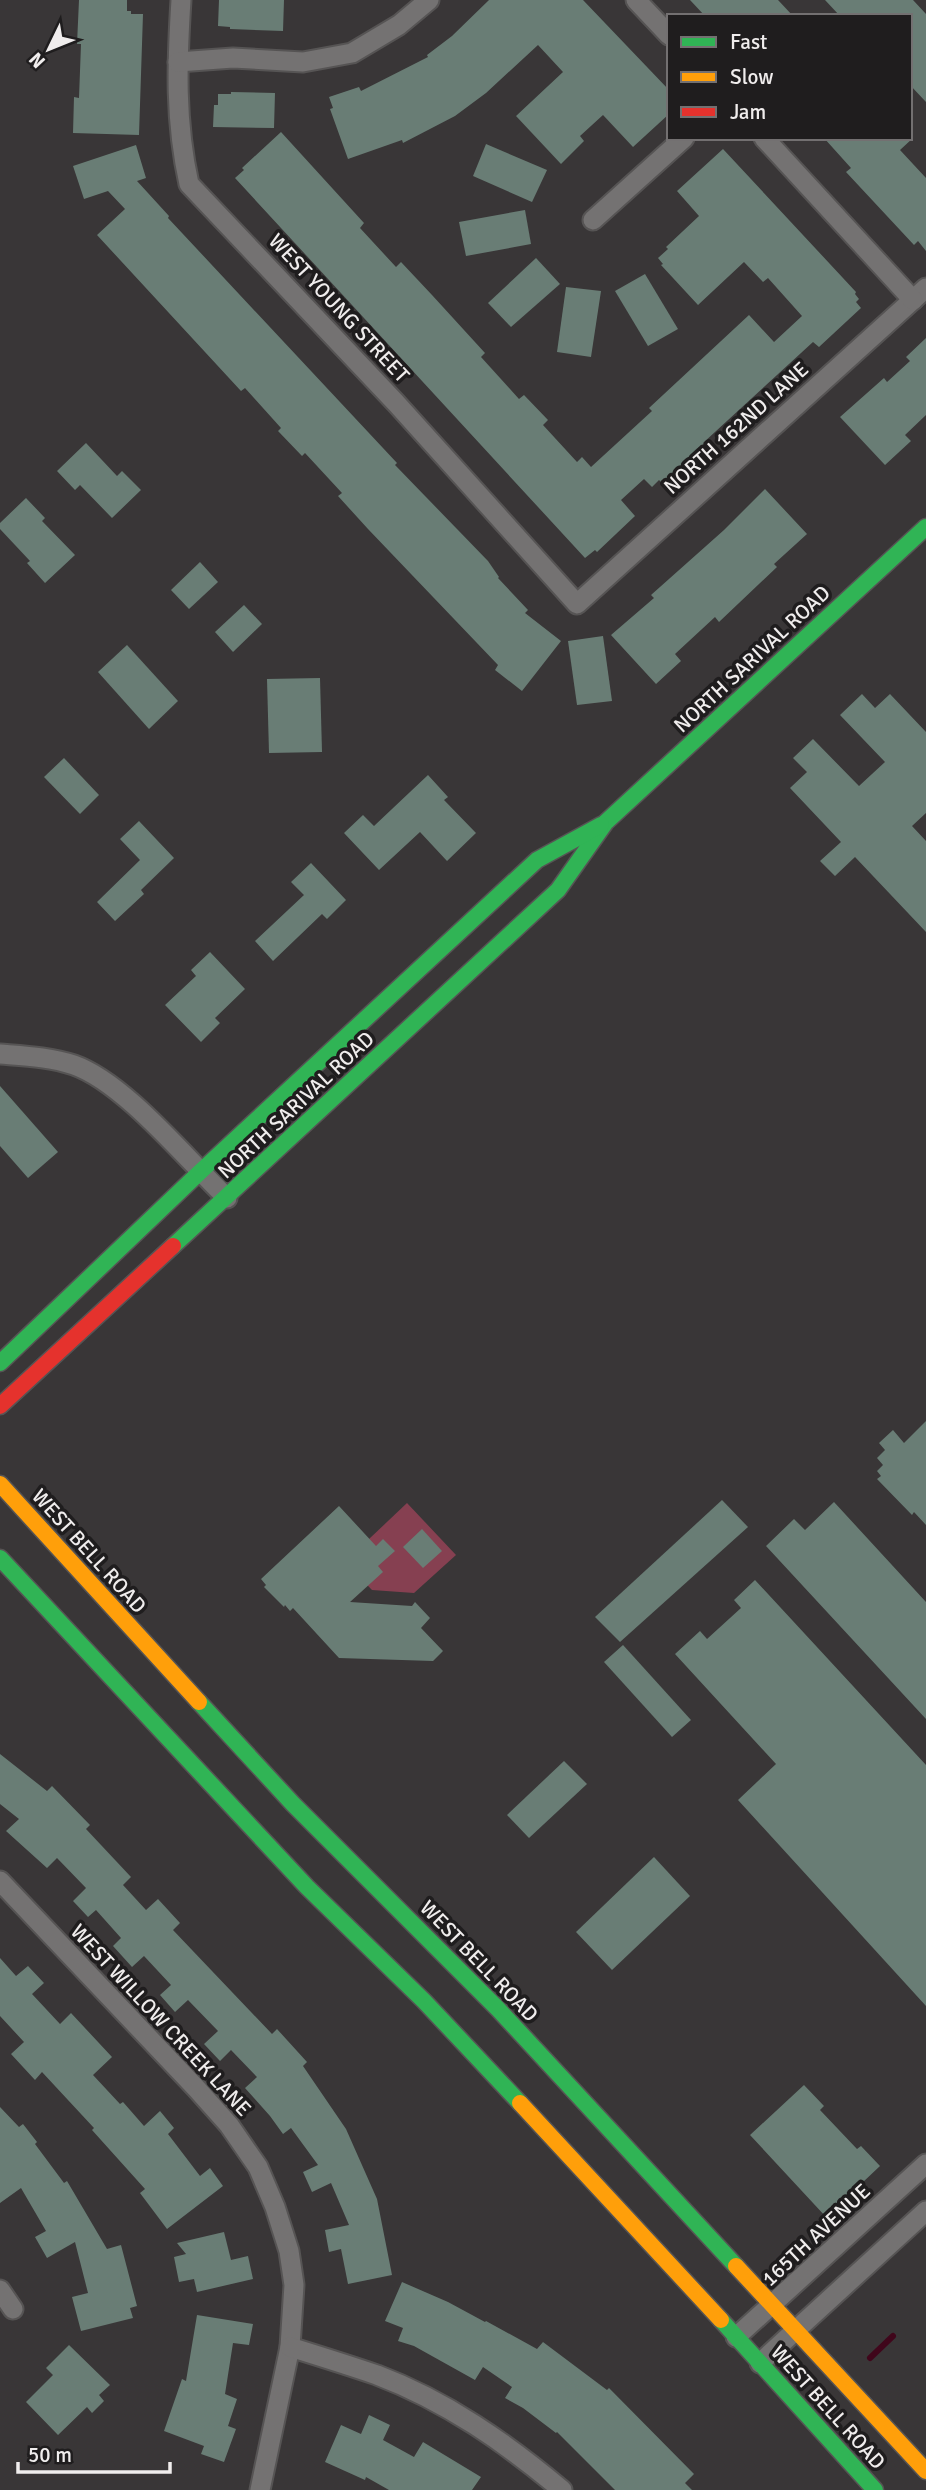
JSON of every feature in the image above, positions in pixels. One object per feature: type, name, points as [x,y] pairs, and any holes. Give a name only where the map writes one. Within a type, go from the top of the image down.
[{"type":"main road","name":"NORTH SARIVAL ROAD","points":[[0,1406],[558,890],[607,822],[926,527]]},
{"type":"main road","name":"NORTH SARIVAL ROAD","points":[[0,1363],[200,1172],[537,860],[607,822]]},
{"type":"main road","name":"WEST BELL ROAD","points":[[0,1484],[337,1856],[483,1992],[926,2470]]},
{"type":"main road","name":"WEST BELL ROAD","points":[[0,1558],[312,1882],[598,2185],[875,2490]]},
{"type":"street","name":"WEST YOUNG STREET","points":[[181,0],[178,62],[180,146],[189,184],[396,403],[577,604]]},
{"type":"street","points":[[178,62],[233,58],[303,62],[352,53],[399,25],[429,0]]},
{"type":"street","points":[[636,0],[667,33]]},
{"type":"street","points":[[593,220],[682,140]]},
{"type":"street","points":[[766,140],[920,294]]},
{"type":"street","name":"NORTH 162ND LANE","points":[[577,604],[920,294]]},
{"type":"street","points":[[0,1054],[52,1059],[76,1066],[98,1077],[135,1107],[227,1198]]},
{"type":"street","name":"WEST WILLOW CREEK LANE","points":[[0,1881],[197,2088],[229,2125],[258,2167],[289,2251],[294,2285],[290,2347],[260,2490]]},
{"type":"street","name":"165TH AVENUE","points":[[736,2337],[926,2164]]},
{"type":"street","points":[[760,2363],[926,2211]]},
{"type":"street","points":[[0,2290],[13,2309]]},
{"type":"street","points":[[290,2347],[379,2376],[462,2416],[519,2454],[562,2490]]},
{"type":"shaded area","points":[[407,1503],[456,1555],[414,1593],[372,1590],[349,1566],[349,1558]]},
{"type":"building","points":[[79,0],[127,0],[127,11],[131,11],[131,14],[143,14],[139,135],[73,133],[74,97],[79,98]]},
{"type":"building","points":[[219,0],[284,0],[283,31],[218,26]]},
{"type":"building","points":[[489,0],[583,0],[667,88],[667,116],[633,147],[603,115],[580,136],[584,141],[561,164],[516,116],[563,72],[538,45],[486,93],[455,116],[403,143],[402,140],[348,159],[330,109],[333,108],[329,97],[359,87],[361,91],[428,57],[427,55],[452,36]]},
{"type":"building","points":[[690,0],[778,0],[791,14],[703,14]]},
{"type":"building","points":[[825,0],[913,0],[926,14],[926,102],[912,87],[912,14],[838,14]]},
{"type":"building","points":[[275,93],[274,128],[213,127],[214,105],[218,105],[218,94]]},
{"type":"building","points":[[281,132],[364,223],[360,228],[396,267],[401,262],[485,353],[481,357],[519,399],[524,395],[548,420],[543,425],[577,462],[582,457],[591,467],[652,411],[649,408],[749,315],[774,342],[802,316],[768,278],[763,282],[744,262],[698,305],[661,265],[663,264],[658,258],[668,249],[666,247],[699,216],[677,191],[723,149],[856,292],[859,299],[856,302],[861,308],[819,347],[813,342],[662,483],[659,480],[652,487],[644,479],[621,500],[635,516],[597,552],[595,550],[585,558],[235,178],[244,170],[242,168]]},
{"type":"building","points":[[826,140],[911,140],[900,150],[926,178],[926,251],[918,241],[914,245],[846,172],[851,168]]},
{"type":"building","points":[[486,144],[547,170],[532,202],[473,176]]},
{"type":"building","points":[[136,145],[146,178],[137,181],[168,218],[397,463],[395,465],[488,561],[498,578],[528,610],[525,613],[561,641],[522,691],[495,670],[498,665],[338,496],[342,493],[305,453],[302,456],[278,431],[281,428],[245,388],[241,391],[97,235],[125,209],[108,191],[84,199],[73,166]]},
{"type":"building","points":[[525,210],[531,244],[466,256],[459,222]]},
{"type":"building","points":[[536,258],[560,284],[511,327],[488,303]]},
{"type":"building","points":[[645,274],[678,329],[648,346],[615,291]]},
{"type":"building","points":[[566,287],[601,291],[591,357],[557,352]]},
{"type":"building","points":[[926,338],[926,415],[905,435],[911,441],[885,465],[840,417],[884,378],[887,382],[910,361],[906,357]]},
{"type":"building","points":[[86,443],[117,476],[122,471],[141,490],[112,518],[80,485],[75,490],[57,471]]},
{"type":"building","points":[[765,489],[807,534],[774,564],[777,567],[719,622],[715,617],[675,654],[681,661],[656,684],[611,635],[654,598],[651,595],[724,530]]},
{"type":"building","points":[[26,498],[45,518],[42,521],[75,555],[45,583],[27,563],[30,561],[0,529],[0,523]]},
{"type":"building","points":[[200,562],[218,582],[189,609],[171,590]]},
{"type":"building","points":[[244,605],[262,624],[233,652],[215,632]]},
{"type":"building","points":[[603,636],[612,701],[577,705],[568,641]]},
{"type":"building","points":[[127,645],[178,701],[149,729],[98,672]]},
{"type":"building","points":[[320,678],[322,752],[269,753],[267,679]]},
{"type":"building","points":[[862,694],[875,708],[890,694],[926,732],[926,813],[912,826],[926,841],[926,932],[855,857],[835,876],[820,861],[841,842],[790,788],[807,772],[793,758],[813,739],[859,786],[885,762],[840,715]]},
{"type":"building","points":[[64,758],[99,795],[80,814],[44,777]]},
{"type":"building","points":[[428,775],[448,797],[444,800],[476,833],[447,861],[420,832],[379,870],[344,833],[363,815],[374,826]]},
{"type":"building","points":[[139,821],[174,858],[141,890],[144,894],[115,921],[97,902],[140,860],[120,839]]},
{"type":"building","points":[[311,863],[346,900],[327,919],[322,914],[273,961],[255,941],[304,895],[291,882]]},
{"type":"building","points":[[210,952],[245,989],[215,1018],[220,1023],[201,1042],[165,1005],[196,976],[191,970]]},
{"type":"building","points":[[0,1086],[58,1152],[28,1178],[0,1146]]},
{"type":"building","points":[[926,1421],[926,1525],[914,1512],[912,1515],[877,1479],[881,1476],[877,1471],[883,1465],[877,1458],[885,1450],[879,1443],[893,1430],[904,1443]]},
{"type":"building","points":[[722,1500],[748,1527],[620,1642],[595,1617]]},
{"type":"building","points":[[834,1502],[926,1602],[926,1719],[766,1546],[794,1519],[805,1530]]},
{"type":"building","points":[[339,1506],[376,1546],[383,1539],[395,1551],[378,1566],[383,1572],[350,1602],[412,1606],[415,1602],[430,1618],[421,1628],[443,1651],[433,1661],[339,1658],[293,1608],[290,1611],[285,1605],[284,1607],[264,1587],[266,1585],[261,1579]]},
{"type":"building","points":[[422,1529],[442,1551],[423,1568],[403,1547]]},
{"type":"building","points":[[755,1580],[926,1765],[926,2006],[738,1800],[776,1764],[675,1654],[700,1631],[707,1639],[741,1608],[734,1600]]},
{"type":"building","points":[[623,1645],[691,1720],[672,1737],[604,1662]]},
{"type":"building","points":[[0,1754],[47,1791],[52,1786],[90,1825],[86,1829],[131,1877],[123,1885],[146,1910],[158,1899],[180,1923],[173,1930],[272,2034],[277,2029],[307,2062],[303,2066],[346,2129],[377,2199],[392,2275],[348,2284],[341,2249],[329,2252],[325,2230],[349,2225],[331,2183],[312,2192],[303,2172],[318,2165],[291,2128],[283,2134],[245,2088],[257,2077],[231,2050],[220,2061],[204,2044],[218,2031],[188,2000],[175,2012],[160,1995],[171,1985],[144,1956],[132,1967],[113,1946],[121,1938],[96,1910],[88,1917],[73,1901],[86,1888],[57,1858],[47,1868],[6,1831],[19,1819],[0,1804]]},
{"type":"building","points":[[564,1761],[587,1784],[529,1838],[507,1815]]},
{"type":"building","points":[[654,1857],[690,1896],[612,1970],[576,1932]]},
{"type":"building","points":[[0,1958],[16,1976],[28,1966],[44,1983],[32,1994],[60,2024],[71,2013],[112,2057],[93,2075],[120,2104],[123,2102],[144,2126],[160,2111],[174,2128],[168,2134],[200,2176],[210,2168],[223,2186],[167,2229],[140,2193],[145,2189],[92,2130],[94,2128],[42,2072],[35,2080],[11,2054],[24,2042],[0,2016]]},
{"type":"building","points":[[804,2085],[824,2106],[820,2110],[857,2149],[861,2146],[880,2166],[826,2217],[750,2135]]},
{"type":"building","points":[[0,2107],[19,2127],[23,2124],[64,2183],[67,2181],[107,2249],[121,2245],[137,2306],[130,2308],[133,2318],[81,2331],[72,2297],[88,2293],[75,2242],[47,2258],[35,2237],[46,2231],[21,2188],[0,2203]]},
{"type":"building","points":[[224,2232],[231,2260],[248,2256],[253,2279],[197,2292],[194,2279],[179,2282],[174,2257],[186,2254],[177,2243]]},
{"type":"building","points":[[402,2282],[448,2302],[537,2349],[543,2342],[607,2390],[609,2388],[694,2474],[685,2483],[692,2490],[615,2490],[557,2432],[505,2398],[512,2387],[483,2367],[475,2380],[414,2346],[398,2341],[403,2328],[385,2321]]},
{"type":"building","points":[[197,2315],[253,2324],[249,2345],[233,2343],[225,2394],[237,2399],[228,2426],[236,2429],[224,2462],[201,2454],[204,2446],[164,2431],[182,2379],[186,2381]]},
{"type":"building","points":[[69,2345],[110,2385],[99,2395],[104,2401],[92,2413],[87,2407],[58,2435],[26,2402],[53,2375],[46,2368]]},
{"type":"building","points":[[369,2415],[390,2425],[383,2440],[414,2457],[423,2442],[481,2477],[472,2490],[389,2490],[366,2477],[365,2480],[325,2462],[341,2425],[361,2434]]},
{"type":"waterway","points":[[870,2358],[893,2336]]},
{"type":"traffic: fast","points":[[173,1246],[558,890],[606,822],[926,527]]},
{"type":"traffic: fast","points":[[0,1363],[200,1172],[537,860],[601,825]]},
{"type":"traffic: fast","points":[[0,1558],[307,1887],[424,2001],[520,2103]]},
{"type":"traffic: fast","points":[[199,1702],[293,1804],[498,2009],[736,2266]]},
{"type":"traffic: fast","points":[[721,2320],[875,2490]]},
{"type":"traffic: slow","points":[[0,1484],[199,1702]]},
{"type":"traffic: slow","points":[[520,2103],[721,2320]]},
{"type":"traffic: slow","points":[[736,2266],[926,2471]]},
{"type":"traffic: jam","points":[[0,1406],[173,1246]]}]
